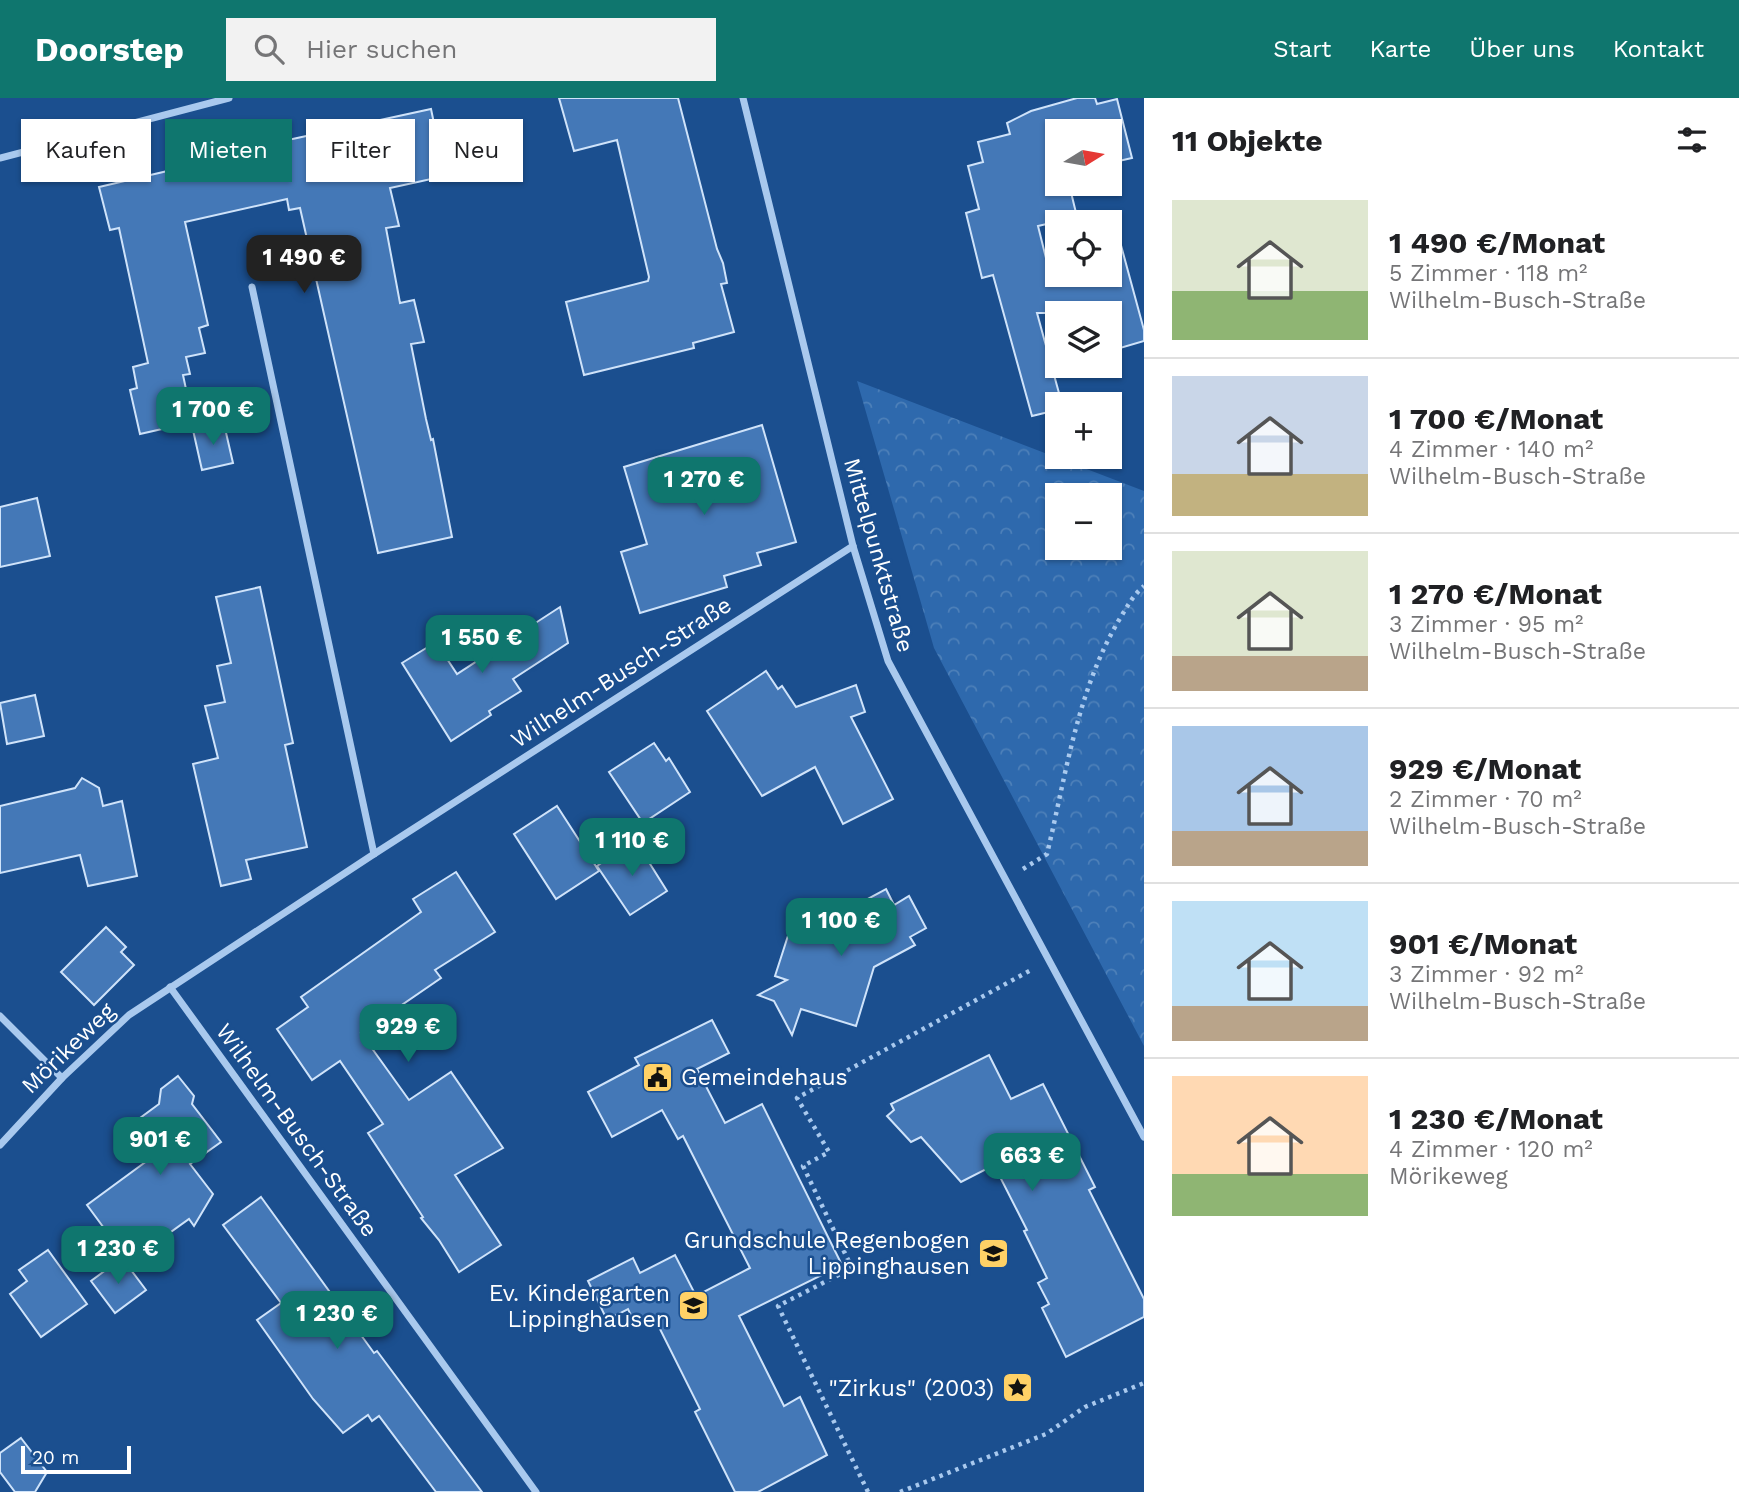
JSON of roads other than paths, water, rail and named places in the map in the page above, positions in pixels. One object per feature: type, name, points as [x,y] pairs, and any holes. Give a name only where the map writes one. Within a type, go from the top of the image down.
[{"type":"street","points":[[0,158],[229,98]]},
{"type":"street","name":"Mittelpunktstraße","points":[[743,98],[853,545],[888,661],[1144,1137]]},
{"type":"street","points":[[252,287],[374,854]]},
{"type":"street","name":"Wilhelm-Busch-Straße","points":[[536,1492],[170,987],[853,545]]},
{"type":"street","name":"Mörikeweg","points":[[0,1145],[62,1078],[130,1015],[170,987]]},
{"type":"street","points":[[0,1016],[62,1078]]},
{"type":"place","name":"Gemeindehaus","points":[[658,1077]]},
{"type":"place","name":"Grundschule Regenbogen Lippinghausen","points":[[993,1253]]},
{"type":"place","name":"Ev. Kindergarten Lippinghausen","points":[[693,1306]]},
{"type":"place","name":"\"Zirkus\" (2003)","points":[[1017,1388]]}]
